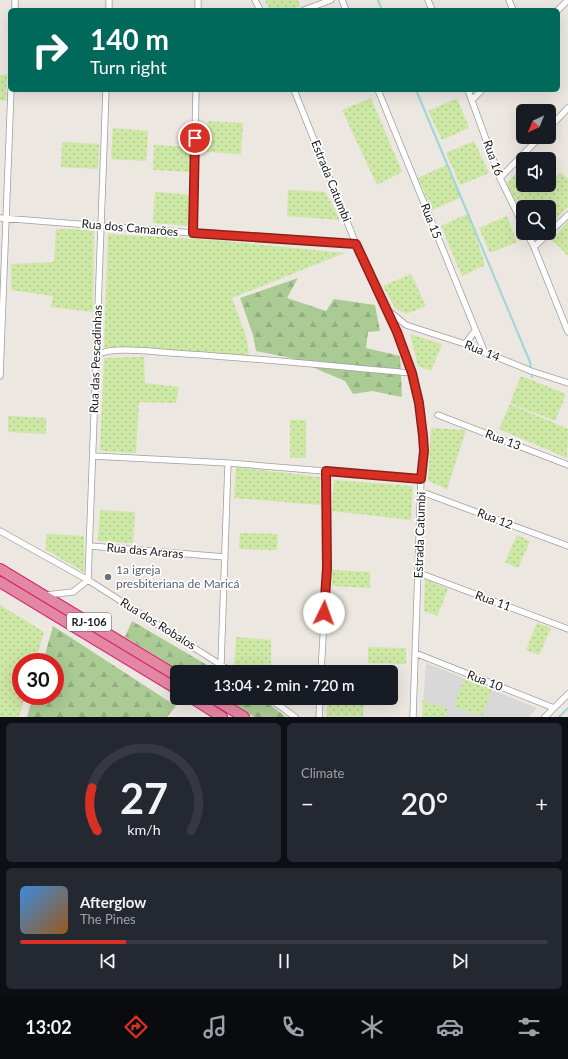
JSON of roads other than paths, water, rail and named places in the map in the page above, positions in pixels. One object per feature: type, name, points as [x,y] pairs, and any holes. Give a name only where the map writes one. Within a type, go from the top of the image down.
[{"type":"highway","name":"RJ-106","points":[[0,569],[170,672]]},
{"type":"highway","name":"RJ-106","points":[[0,582],[170,685]]},
{"type":"highway","points":[[203,705],[222,717]]},
{"type":"highway","points":[[224,705],[244,717]]},
{"type":"street","points":[[309,8],[331,0]]},
{"type":"street","points":[[560,8],[568,0]]},
{"type":"street","points":[[0,376],[11,92]]},
{"type":"street","name":"Rua das Pescadinhas","points":[[88,580],[106,92]]},
{"type":"street","points":[[193,233],[196,92]]},
{"type":"street","name":"Estrada Catumbi","points":[[295,92],[356,244],[397,332],[412,373],[419,403],[424,451],[421,479],[422,492],[413,717]]},
{"type":"street","name":"Rua 15","points":[[379,92],[484,353]]},
{"type":"street","name":"Rua 16","points":[[469,92],[500,178],[516,211]]},
{"type":"street","points":[[472,100],[480,92]]},
{"type":"street","points":[[556,121],[568,108]]},
{"type":"street","points":[[500,178],[533,144]]},
{"type":"street","points":[[534,247],[568,215]]},
{"type":"street","name":"Rua dos Camarões","points":[[0,218],[356,244]]},
{"type":"street","points":[[530,240],[568,329]]},
{"type":"street","name":"Rua 14","points":[[387,310],[406,324],[466,344],[484,353],[568,384]]},
{"type":"street","points":[[397,332],[406,324]]},
{"type":"street","points":[[466,344],[476,331]]},
{"type":"street","points":[[97,355],[117,351],[141,351],[211,355],[412,373]]},
{"type":"street","name":"Rua 13","points":[[438,415],[568,466]]},
{"type":"street","points":[[93,456],[228,463],[421,479]]},
{"type":"street","points":[[220,664],[228,463]]},
{"type":"street","points":[[321,665],[327,568],[326,471]]},
{"type":"street","name":"Rua 12","points":[[422,492],[568,546]]},
{"type":"street","name":"Rua dos Robalos","points":[[0,531],[88,580],[220,664]]},
{"type":"street","name":"Rua das Araras","points":[[90,546],[225,557]]},
{"type":"street","name":"Rua 11","points":[[419,573],[568,628]]},
{"type":"street","points":[[44,596],[73,592],[88,580]]},
{"type":"street","name":"Rua 10","points":[[415,654],[554,708]]},
{"type":"street","points":[[545,717],[568,694]]},
{"type":"street","points":[[279,705],[295,717]]},
{"type":"street","points":[[319,717],[320,705]]},
{"type":"waterway","points":[[378,0],[381,8]]},
{"type":"waterway","points":[[417,92],[530,362],[532,377]]},
{"type":"waterway","points":[[559,717],[568,708]]},
{"type":"place","name":"1a igreja presbiteriana de Maricá","points":[[108,577]]}]
